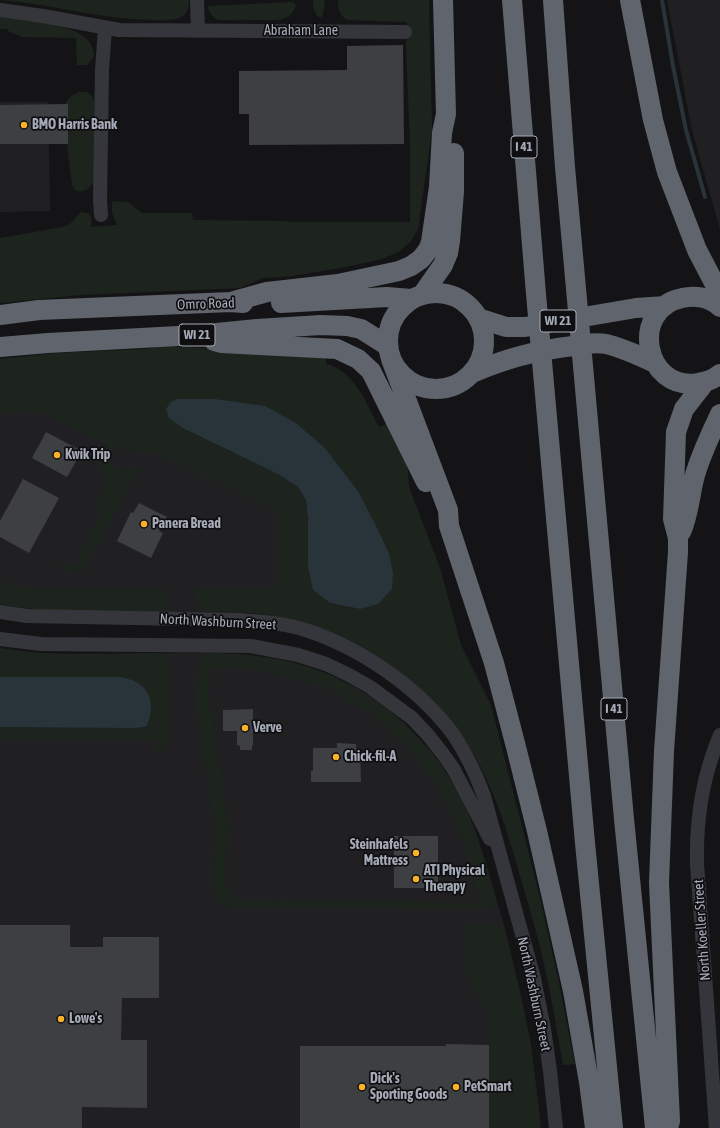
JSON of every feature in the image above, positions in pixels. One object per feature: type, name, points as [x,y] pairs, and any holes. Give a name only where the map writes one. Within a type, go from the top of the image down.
[{"type":"highway","points":[[231,302],[267,292],[338,284],[399,272],[412,266],[421,259],[428,250],[439,187],[442,133],[446,114],[443,0]]},
{"type":"highway","name":"I 41","points":[[512,0],[536,294],[585,843],[614,1128]]},
{"type":"highway","name":"I 41","points":[[553,0],[565,167],[624,819],[655,1128]]},
{"type":"highway","points":[[630,0],[653,120],[667,172],[697,250],[718,286]]},
{"type":"highway","points":[[446,114],[454,133],[454,192],[448,254],[443,265],[417,297],[401,308],[393,319],[388,332],[390,353],[448,510],[449,526]]},
{"type":"highway","points":[[390,353],[398,371],[409,381],[421,387],[435,389],[449,387],[461,382],[472,373],[479,363],[483,352],[484,340],[482,328],[478,318],[470,307],[459,299],[447,294],[434,293],[417,297]]},
{"type":"highway","points":[[713,378],[694,384],[676,381],[664,374],[655,363],[650,352],[648,339],[656,316],[665,306],[677,299],[690,296],[704,298],[720,306]]},
{"type":"highway","name":"Omro Road","points":[[0,315],[39,310],[231,302],[266,304],[387,297],[417,297]]},
{"type":"highway","name":"WI 21","points":[[478,318],[506,326],[525,327],[636,308],[665,306]]},
{"type":"highway","name":"Omro Road","points":[[0,347],[197,335],[322,325],[347,326],[361,330],[390,353]]},
{"type":"highway","points":[[197,335],[221,344],[337,349],[358,360],[371,371],[394,416],[405,442],[449,526],[494,663],[537,831],[573,991],[589,1082],[595,1128]]},
{"type":"highway","name":"WI 21","points":[[472,373],[493,364],[539,351],[594,343],[606,344],[636,354],[655,363]]},
{"type":"highway","points":[[668,1128],[670,1121],[659,883],[664,751],[678,538],[673,519],[676,432],[684,409],[713,378]]},
{"type":"highway","points":[[678,538],[685,523],[695,473],[720,414]]},
{"type":"street","points":[[197,0],[198,31]]},
{"type":"street","name":"Abraham Lane","points":[[0,10],[43,16],[119,30],[405,32]]},
{"type":"street","points":[[101,215],[102,85],[105,28]]},
{"type":"street","name":"North Washburn Street","points":[[0,612],[33,617],[239,620],[268,622],[299,628],[317,634],[359,653],[386,671],[413,692],[437,714],[453,734],[473,767],[494,827],[502,863],[534,978],[544,1029],[556,1128]]},
{"type":"street","name":"North Washburn Street","points":[[0,639],[41,644],[251,646],[298,655],[326,664],[370,687],[412,718],[428,735],[463,784],[502,863]]},
{"type":"street","name":"North Koeller Street","points":[[716,1128],[717,1096],[697,864],[697,844],[698,824],[709,766],[720,735]]},
{"type":"shaded area","points":[[2,0],[189,0],[189,5],[182,17],[173,20],[161,20],[113,17]]},
{"type":"shaded area","points":[[313,0],[325,0],[323,15],[320,18],[314,10]]},
{"type":"shaded area","points":[[338,0],[429,0],[432,130],[418,229],[411,241],[400,251],[382,259],[346,267],[292,276],[263,278],[240,288],[81,295],[0,303],[0,238],[63,227],[71,223],[81,212],[87,213],[90,216],[91,227],[117,225],[112,213],[112,201],[128,202],[142,213],[192,213],[193,220],[410,222],[410,144],[406,45],[407,22],[347,20],[340,12]]},
{"type":"shaded area","points":[[667,0],[720,0],[720,229],[692,130]]},
{"type":"shaded area","points":[[293,2],[296,5],[292,13],[287,17],[278,20],[218,20],[211,14],[208,6]]},
{"type":"shaded area","points":[[0,17],[66,28],[90,42],[94,57],[87,65],[77,65],[76,38],[23,37],[8,31],[8,29],[0,29]]},
{"type":"shaded area","points":[[79,92],[86,92],[92,96],[94,102],[94,180],[87,189],[76,191],[72,185],[67,144],[68,106],[65,104],[70,97]]},
{"type":"shaded area","points":[[0,102],[48,102],[50,211],[0,212]]},
{"type":"shaded area","points":[[161,346],[326,354],[326,364],[345,373],[352,381],[364,398],[379,427],[389,423],[407,457],[409,487],[440,568],[461,645],[491,705],[540,898],[575,1064],[563,1065],[544,962],[533,919],[501,814],[486,777],[477,760],[467,742],[447,716],[420,688],[399,672],[364,648],[334,634],[302,622],[269,615],[240,612],[201,612],[196,602],[196,589],[277,589],[277,511],[162,455],[110,448],[90,436],[43,413],[16,412],[0,414],[0,359],[57,353],[147,349]],"holes":[[[177,399],[296,423],[325,448],[358,491],[389,553],[360,609],[330,603],[313,590],[306,500],[298,487]]]},
{"type":"shaded area","points":[[82,353],[296,500],[299,621],[254,613],[80,611],[0,604],[0,359]]},
{"type":"shaded area","points":[[177,399],[215,399],[265,406],[296,423],[325,448],[358,491],[389,553],[393,573],[392,589],[378,604],[360,609],[330,603],[313,590],[308,567],[308,521],[306,500],[298,487],[278,474],[183,428],[169,418],[166,409],[171,402]]},
{"type":"shaded area","points":[[84,450],[120,469],[139,468],[84,571],[65,572],[61,569],[60,563],[63,562],[73,567],[103,510],[94,506],[103,487],[102,471],[96,463],[82,455]]},
{"type":"shaded area","points":[[0,580],[23,587],[41,590],[166,590],[169,594],[170,602],[164,611],[82,612],[41,610],[0,604]]},
{"type":"shaded area","points":[[0,648],[56,654],[216,653],[264,657],[289,662],[323,672],[372,698],[404,723],[434,755],[446,773],[476,835],[487,867],[505,929],[531,1045],[541,1128],[0,1128]]},
{"type":"shaded area","points":[[0,648],[60,654],[162,653],[171,665],[170,738],[168,743],[163,749],[155,751],[155,740],[0,740],[0,727],[134,728],[151,700],[143,687],[120,677],[0,677]]},
{"type":"shaded area","points":[[208,653],[272,658],[309,667],[334,677],[380,703],[419,739],[437,759],[451,781],[464,804],[474,828],[483,853],[497,904],[487,909],[246,908],[229,907],[217,903],[214,899],[212,890],[213,819],[195,706],[197,664]],"holes":[[[224,667],[261,670],[322,686],[366,710],[407,747],[440,790],[461,836],[481,902],[242,900],[230,896],[226,886],[228,827],[227,810],[209,699],[210,674],[214,669]]]},
{"type":"shaded area","points":[[0,677],[120,677],[130,679],[143,687],[148,693],[151,708],[150,717],[147,726],[134,728],[0,727]]},
{"type":"shaded area","points":[[465,924],[489,924],[504,926],[531,1045],[541,1128],[489,1128],[489,1016],[466,975]]},
{"type":"building","points":[[403,45],[404,144],[249,145],[249,114],[239,114],[239,71],[347,70],[347,46]]},
{"type":"building","points":[[68,104],[68,144],[0,144],[0,105]]},
{"type":"building","name":"Kwik Trip","points":[[46,432],[82,451],[67,477],[32,458]]},
{"type":"building","name":"Kwik Trip","points":[[23,479],[59,498],[29,553],[0,537],[0,521]]},
{"type":"building","name":"Panera Bread","points":[[139,503],[167,517],[159,531],[163,533],[151,558],[117,541],[131,512],[133,513]]},
{"type":"building","name":"Verve","points":[[253,709],[252,750],[240,750],[240,746],[237,745],[237,731],[223,731],[223,710]]},
{"type":"building","name":"Chick-fil-A","points":[[337,743],[356,744],[356,748],[360,749],[361,782],[311,782],[311,771],[313,771],[313,748],[337,748]]},
{"type":"building","name":"Steinhafels Mattress","points":[[394,836],[438,836],[438,888],[394,888]]},
{"type":"building","name":"Lowe's","points":[[0,925],[70,925],[70,947],[103,947],[103,937],[159,937],[159,998],[122,998],[121,1040],[147,1040],[147,1108],[82,1107],[82,1128],[0,1128]]},
{"type":"building","name":"Dick's Sporting Goods","points":[[446,1044],[489,1045],[489,1128],[300,1128],[300,1046],[446,1046]]},
{"type":"waterway","points":[[662,0],[686,130],[705,197]]},
{"type":"place","name":"BMO Harris Bank","points":[[24,125]]},
{"type":"place","name":"Kwik Trip","points":[[57,455]]},
{"type":"place","name":"Panera Bread","points":[[144,524]]},
{"type":"place","name":"Verve","points":[[245,728]]},
{"type":"place","name":"Chick-fil-A","points":[[336,757]]},
{"type":"place","name":"Steinhafels Mattress","points":[[416,853]]},
{"type":"place","name":"ATI Physical Therapy","points":[[416,879]]},
{"type":"place","name":"Lowe's","points":[[61,1019]]},
{"type":"place","name":"Dick's Sporting Goods","points":[[362,1087]]},
{"type":"place","name":"PetSmart","points":[[456,1087]]}]
